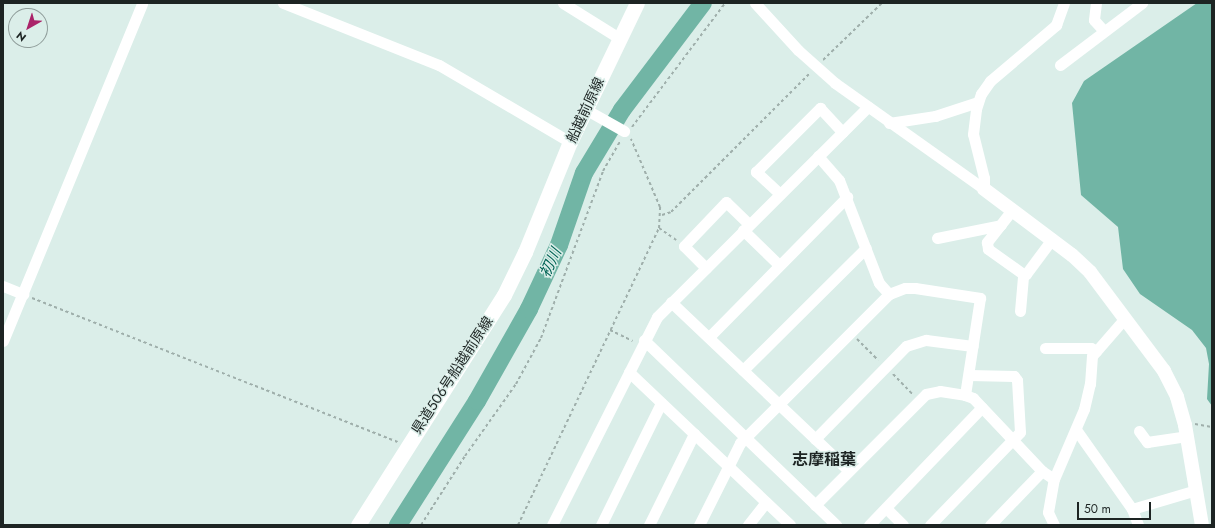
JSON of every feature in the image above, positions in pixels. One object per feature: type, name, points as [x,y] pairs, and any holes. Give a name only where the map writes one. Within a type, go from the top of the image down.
[{"type":"main road","name":"船越前原線","points":[[538,220],[585,109],[637,3]]},
{"type":"main road","name":"県道506号船越前原線","points":[[358,525],[407,445],[504,295],[538,220]]},
{"type":"street","points":[[3,341],[93,118],[142,3]]},
{"type":"street","points":[[283,3],[439,65],[570,142]]},
{"type":"street","points":[[563,3],[619,38]]},
{"type":"street","points":[[755,3],[816,67],[868,108],[984,189],[1052,239],[1090,272],[1164,371],[1176,397],[1186,430],[1202,525]]},
{"type":"street","points":[[984,189],[984,178],[973,134],[978,102],[990,81],[1056,25],[1064,3]]},
{"type":"street","points":[[1096,3],[1094,20],[1104,31]]},
{"type":"street","points":[[1060,65],[1142,3]]},
{"type":"street","points":[[889,123],[935,116],[978,102]]},
{"type":"street","points":[[780,194],[756,172],[820,108],[842,132]]},
{"type":"street","points":[[552,525],[657,317],[746,227],[868,108]]},
{"type":"street","points":[[585,109],[626,133]]},
{"type":"street","points":[[818,156],[839,180],[847,197],[879,283],[889,294]]},
{"type":"street","points":[[708,337],[847,197]]},
{"type":"street","points":[[706,268],[684,246],[726,202],[779,265]]},
{"type":"street","points":[[1012,210],[987,242],[988,249],[1023,274]]},
{"type":"street","points":[[937,238],[1001,225]]},
{"type":"street","points":[[1023,274],[1026,274],[1052,239]]},
{"type":"street","points":[[743,370],[866,248]]},
{"type":"street","points":[[1020,311],[1023,274]]},
{"type":"street","points":[[3,286],[23,294]]},
{"type":"street","points":[[699,525],[728,466],[745,437],[889,294],[915,288],[980,298],[965,395]]},
{"type":"street","points":[[672,302],[848,470]]},
{"type":"street","points":[[1053,525],[1048,512],[1054,479],[1077,431],[1090,384],[1092,356],[1125,318]]},
{"type":"street","points":[[815,439],[906,346],[926,340],[973,346]]},
{"type":"street","points":[[643,343],[745,437],[836,525]]},
{"type":"street","points":[[1045,348],[1091,348],[1096,351]]},
{"type":"street","points":[[629,372],[790,525]]},
{"type":"street","points":[[930,525],[1020,432],[1017,380],[1014,376],[969,375]]},
{"type":"street","points":[[815,505],[848,470],[926,394],[940,391],[965,395],[973,398],[1042,472],[1054,479]]},
{"type":"street","points":[[601,525],[661,403]]},
{"type":"street","points":[[869,525],[982,407]]},
{"type":"street","points":[[1139,432],[1147,442],[1186,430]]},
{"type":"street","points":[[1077,431],[1132,509],[1138,525]]},
{"type":"street","points":[[649,525],[694,434]]},
{"type":"street","points":[[990,525],[1042,472]]},
{"type":"street","points":[[1132,509],[1196,490]]},
{"type":"street","points":[[748,525],[766,502]]},
{"type":"street","points":[[886,508],[903,525]]},
{"type":"path","points":[[421,525],[465,456],[516,384],[541,338],[603,171],[610,156],[725,3]]},
{"type":"path","points":[[663,215],[668,214],[882,3]]},
{"type":"path","points":[[518,525],[661,228],[663,215],[626,133]]},
{"type":"path","points":[[661,228],[684,246]]},
{"type":"path","points":[[23,294],[407,445]]},
{"type":"path","points":[[611,330],[643,343]]},
{"type":"path","points":[[1186,430],[1212,427]]},
{"type":"shaded area","points":[[1197,3],[1212,3],[1212,406],[1207,399],[1209,364],[1206,348],[1192,330],[1140,294],[1123,269],[1118,227],[1081,195],[1072,103],[1084,81]]},
{"type":"waterway","name":"初川","points":[[398,525],[477,401],[529,309],[559,245],[584,173],[622,110],[703,3]]},
{"type":"district","name":"志摩稲葉","points":[[824,460]]}]
